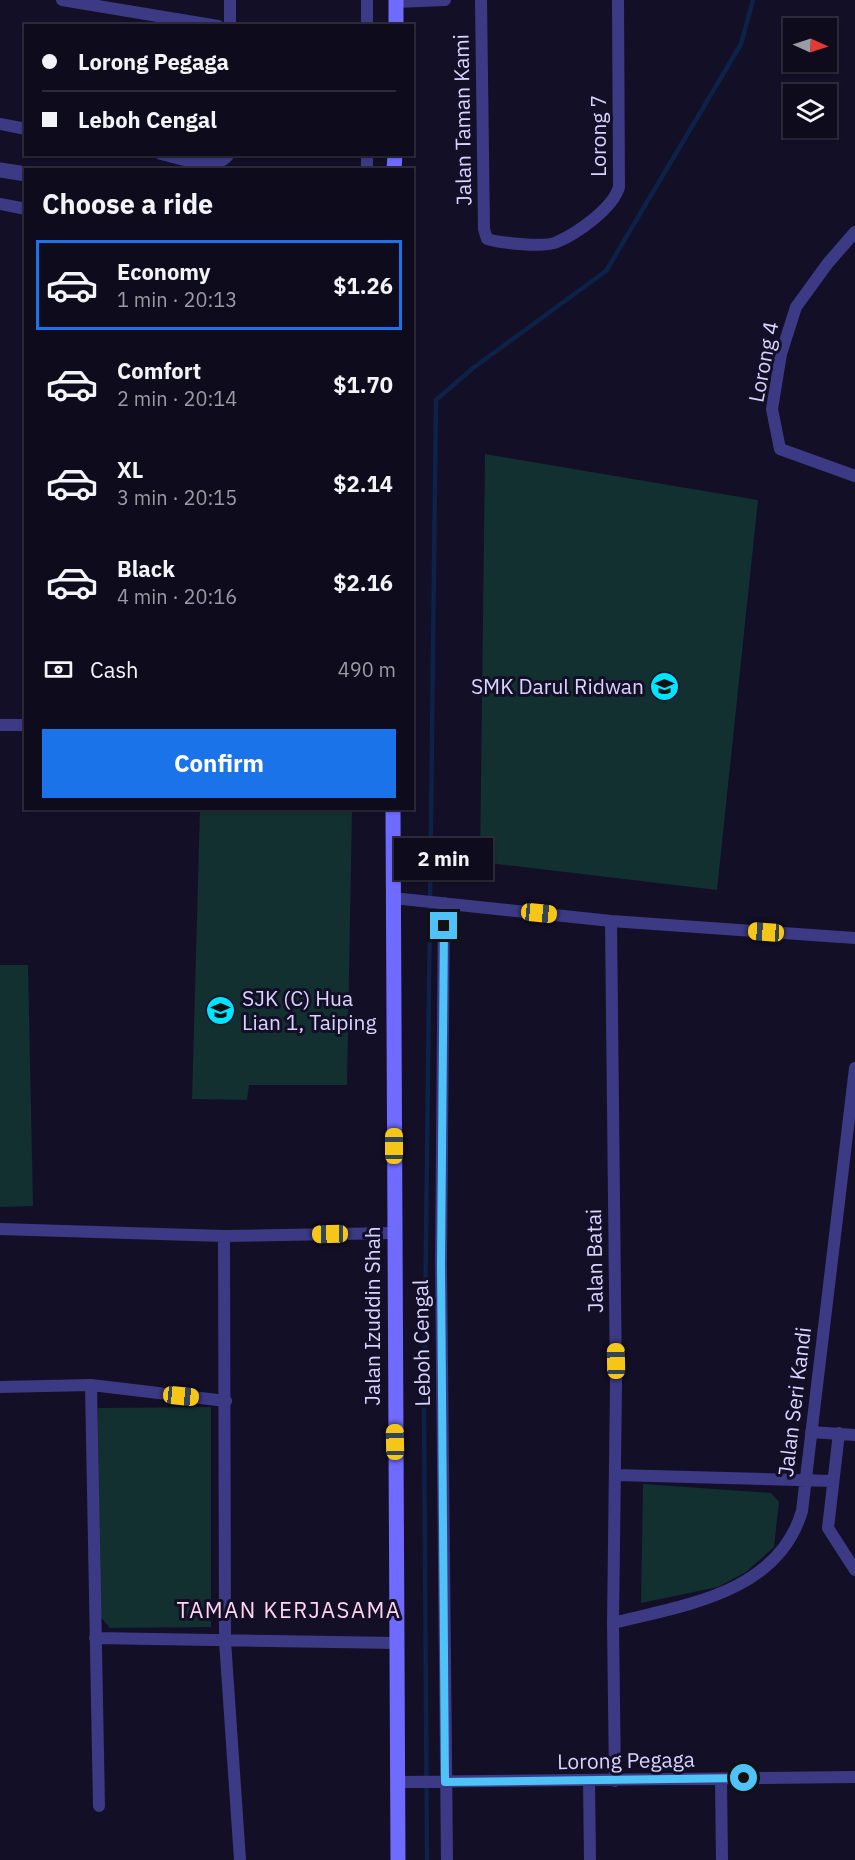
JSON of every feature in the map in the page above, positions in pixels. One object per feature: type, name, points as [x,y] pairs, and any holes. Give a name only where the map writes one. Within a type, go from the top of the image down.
[{"type":"main road","points":[[396,1],[396,24]]},
{"type":"main road","name":"Jalan Izuddin Shah","points":[[393,810],[393,1233],[398,1860]]},
{"type":"street","points":[[62,0],[206,24]]},
{"type":"street","points":[[230,0],[230,24]]},
{"type":"street","points":[[367,0],[367,24]]},
{"type":"street","points":[[396,1],[446,0]]},
{"type":"street","name":"Jalan Taman Kami","points":[[481,0],[484,229],[487,239]]},
{"type":"street","name":"Lorong 7","points":[[487,239],[500,243],[556,243],[609,207],[615,198],[619,187],[618,0]]},
{"type":"street","points":[[0,124],[24,129]]},
{"type":"street","points":[[171,156],[207,163],[227,157]]},
{"type":"street","points":[[0,170],[24,174]]},
{"type":"street","points":[[0,204],[24,209]]},
{"type":"street","name":"Lorong 4","points":[[855,232],[828,262],[796,307],[781,354],[772,409],[780,448],[855,476]]},
{"type":"street","points":[[0,725],[24,724]]},
{"type":"street","points":[[393,898],[610,921],[855,938]]},
{"type":"street","name":"Leboh Cengal","points":[[441,903],[439,1782],[447,1860]]},
{"type":"street","name":"Jalan Batai","points":[[610,921],[615,1780]]},
{"type":"street","name":"Jalan Seri Kandi","points":[[613,1623],[715,1597],[766,1567],[787,1546],[796,1529],[802,1512],[804,1479],[855,1068]]},
{"type":"street","points":[[0,1229],[224,1236],[393,1233]]},
{"type":"street","points":[[224,1236],[225,1641],[240,1860]]},
{"type":"street","points":[[0,1387],[91,1385],[226,1401]]},
{"type":"street","points":[[91,1385],[99,1806]]},
{"type":"street","points":[[811,1432],[855,1434]]},
{"type":"street","points":[[839,1433],[828,1528],[855,1570]]},
{"type":"street","points":[[615,1475],[833,1481]]},
{"type":"street","points":[[95,1638],[397,1643]]},
{"type":"street","name":"Lorong Pegaga","points":[[398,1782],[855,1777]]},
{"type":"street","points":[[722,1779],[722,1860]]},
{"type":"street","points":[[590,1781],[590,1860]]},
{"type":"green space","name":"SMK Darul Ridwan","points":[[485,454],[758,500],[717,890],[480,862]]},
{"type":"green space","points":[[200,810],[352,810],[347,1085],[249,1085],[247,1100],[192,1099]]},
{"type":"green space","points":[[0,965],[28,965],[33,1206],[0,1207]]},
{"type":"green space","points":[[211,1407],[211,1627],[110,1628],[99,1615],[98,1408]]},
{"type":"green space","points":[[643,1484],[771,1493],[779,1502],[774,1547],[746,1572],[718,1587],[641,1603]]},
{"type":"waterway","points":[[427,1860],[424,1408],[436,400],[473,368],[606,271],[741,44],[753,0]]},
{"type":"place","name":"SMK Darul Ridwan","points":[[665,687]]},
{"type":"place","name":"SJK (C) Hua Lian 1, Taiping","points":[[221,1011]]},
{"type":"district","name":"TAMAN KERJASAMA","points":[[289,1610]]},
{"type":"route","points":[[444,926],[441,1264],[445,1782],[744,1778]]}]
